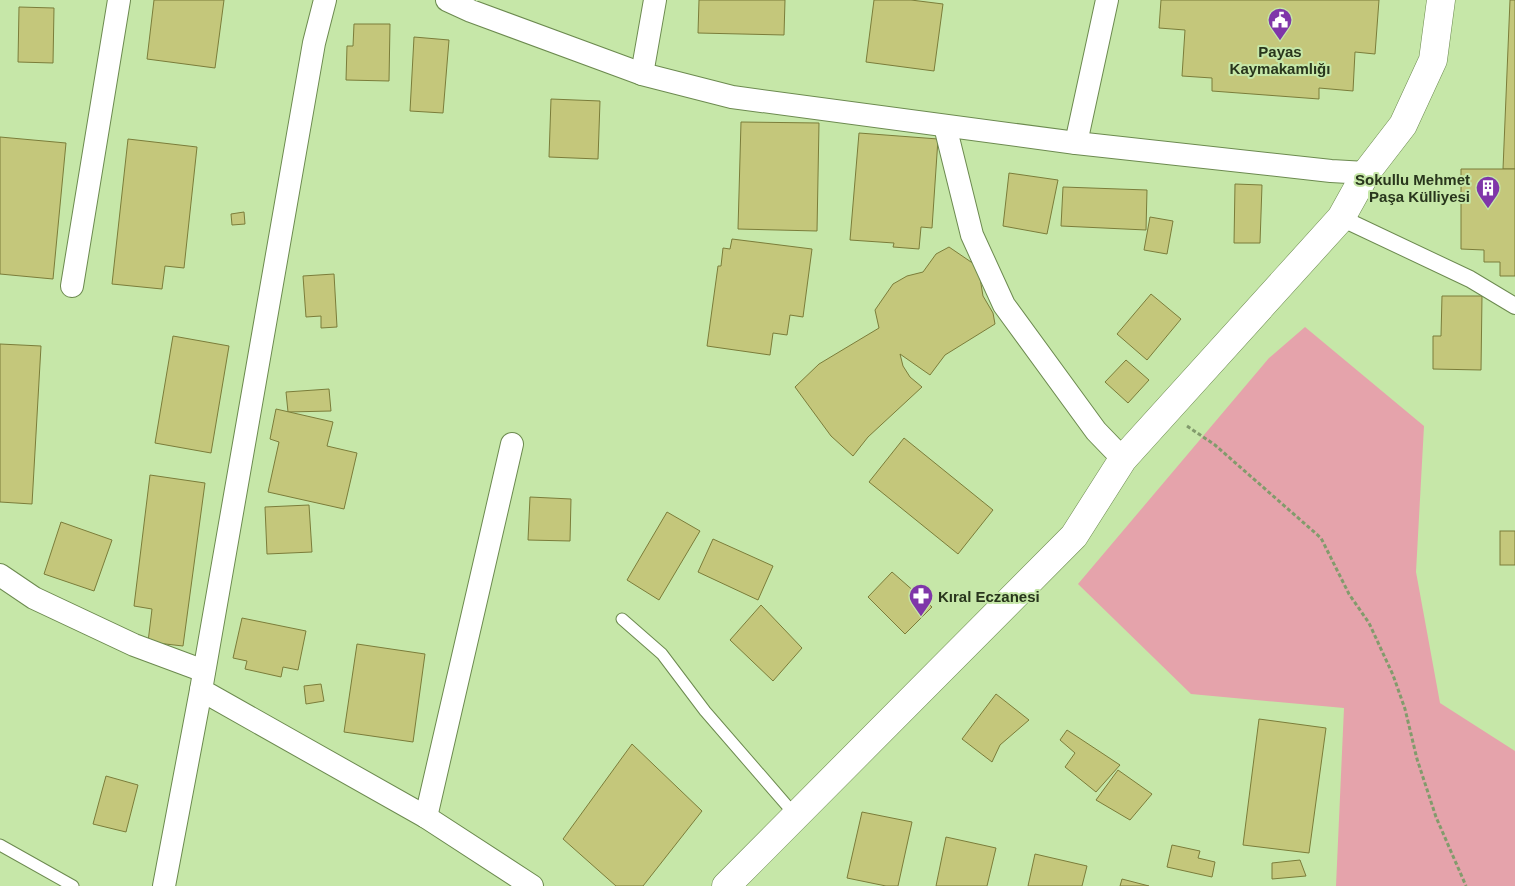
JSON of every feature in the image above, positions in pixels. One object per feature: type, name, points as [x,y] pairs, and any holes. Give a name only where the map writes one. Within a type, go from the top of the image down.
[{"type":"street","points":[[72,286],[119,0]]},
{"type":"street","points":[[164,886],[314,43],[325,0]]},
{"type":"street","points":[[447,0],[642,74],[732,97],[1076,143],[1331,171],[1366,173]]},
{"type":"street","points":[[642,74],[655,0]]},
{"type":"street","points":[[1076,143],[1107,0]]},
{"type":"street","points":[[726,886],[1074,536],[1122,460],[1340,218],[1366,173],[1403,125],[1433,60],[1442,0]]},
{"type":"street","points":[[945,126],[972,235],[1004,305],[1096,430],[1122,460]]},
{"type":"street","points":[[1340,218],[1470,279],[1515,306]]},
{"type":"street","points":[[426,817],[512,444]]},
{"type":"street","points":[[0,575],[34,598],[134,645],[202,680],[426,817],[532,886]]},
{"type":"lane","points":[[622,619],[662,654],[705,712],[796,816]]},
{"type":"lane","points":[[0,845],[73,886]]},
{"type":"path","points":[[1166,411],[1215,445],[1321,538],[1349,594],[1370,623],[1393,675],[1405,709],[1417,758],[1436,817],[1466,886]]},
{"type":"shaded area","points":[[1305,327],[1424,426],[1416,572],[1440,703],[1515,751],[1515,886],[1336,886],[1344,708],[1191,694],[1078,584],[1269,358]]},
{"type":"building","points":[[154,0],[224,0],[215,68],[147,59]]},
{"type":"building","points":[[699,0],[785,0],[784,35],[698,33]]},
{"type":"building","points":[[874,0],[911,0],[943,4],[934,71],[866,62]]},
{"type":"building","name":"Payas Kaymakamlığı","points":[[1161,0],[1379,0],[1375,54],[1355,52],[1353,91],[1319,88],[1319,99],[1212,91],[1212,78],[1182,76],[1185,30],[1159,28]]},
{"type":"building","points":[[1510,0],[1515,0],[1515,169],[1503,169]]},
{"type":"building","points":[[19,7],[54,8],[53,63],[18,62]]},
{"type":"building","points":[[354,24],[390,24],[389,81],[346,80],[347,46],[353,46]]},
{"type":"building","points":[[414,37],[449,40],[443,113],[410,111]]},
{"type":"building","points":[[551,99],[600,101],[598,159],[549,157]]},
{"type":"building","points":[[741,122],[819,123],[817,231],[738,229]]},
{"type":"building","points":[[859,133],[938,139],[932,228],[921,227],[919,249],[893,247],[894,243],[850,240]]},
{"type":"building","points":[[0,137],[66,143],[53,279],[0,274]]},
{"type":"building","points":[[128,139],[197,147],[184,268],[165,266],[162,289],[112,284]]},
{"type":"building","name":"Sokullu Mehmet Paşa Külliyesi","points":[[1461,169],[1515,169],[1515,276],[1500,276],[1500,262],[1484,262],[1484,250],[1461,249]]},
{"type":"building","points":[[1009,173],[1058,180],[1047,234],[1003,226]]},
{"type":"building","points":[[1235,184],[1262,185],[1260,243],[1234,243]]},
{"type":"building","points":[[1063,187],[1147,190],[1146,230],[1061,226]]},
{"type":"building","points":[[244,212],[245,224],[232,225],[231,214]]},
{"type":"building","points":[[1150,217],[1173,221],[1167,254],[1144,250]]},
{"type":"building","points":[[732,239],[812,249],[803,317],[790,315],[787,335],[773,333],[770,355],[707,346],[718,266],[721,266],[723,248],[730,249]]},
{"type":"building","points":[[949,247],[974,264],[979,272],[983,296],[993,313],[995,324],[945,355],[930,375],[900,354],[903,366],[910,377],[922,387],[868,437],[853,456],[831,436],[795,387],[819,364],[879,328],[875,310],[893,284],[907,276],[923,272],[936,254]]},
{"type":"building","points":[[334,274],[337,327],[321,328],[321,316],[306,317],[303,276]]},
{"type":"building","points":[[1151,294],[1181,319],[1147,360],[1117,334]]},
{"type":"building","points":[[1442,296],[1482,296],[1481,370],[1433,369],[1433,336],[1441,336]]},
{"type":"building","points":[[173,336],[229,346],[211,453],[155,443]]},
{"type":"building","points":[[0,344],[41,346],[32,504],[0,502]]},
{"type":"building","points":[[1126,360],[1149,380],[1128,403],[1105,382]]},
{"type":"building","points":[[329,389],[331,411],[288,412],[286,392]]},
{"type":"building","points":[[276,409],[333,422],[327,446],[357,453],[344,509],[268,492],[279,442],[270,439]]},
{"type":"building","points":[[904,438],[993,510],[958,554],[869,482]]},
{"type":"building","points":[[150,475],[205,483],[183,646],[148,642],[152,609],[134,606]]},
{"type":"building","points":[[530,497],[571,499],[570,541],[528,540]]},
{"type":"building","points":[[309,505],[312,552],[267,554],[265,507]]},
{"type":"building","points":[[667,512],[700,531],[659,600],[627,580]]},
{"type":"building","points":[[61,522],[112,540],[94,591],[44,574]]},
{"type":"building","points":[[1500,531],[1515,531],[1515,565],[1500,565]]},
{"type":"building","points":[[713,539],[773,566],[758,600],[698,572]]},
{"type":"building","points":[[892,572],[932,607],[905,634],[868,597]]},
{"type":"building","points":[[761,605],[802,648],[773,681],[730,640]]},
{"type":"building","points":[[242,618],[306,631],[298,670],[283,667],[281,677],[245,669],[247,661],[233,658]]},
{"type":"building","points":[[357,644],[425,654],[413,742],[344,732]]},
{"type":"building","points":[[321,684],[324,701],[306,704],[304,686]]},
{"type":"building","points":[[996,694],[1029,720],[1000,745],[992,762],[962,739]]},
{"type":"building","points":[[1259,719],[1326,728],[1309,853],[1243,845]]},
{"type":"building","points":[[1067,730],[1120,765],[1096,792],[1065,767],[1075,753],[1060,740]]},
{"type":"building","points":[[632,744],[702,811],[643,886],[616,886],[563,839]]},
{"type":"building","points":[[1118,770],[1152,794],[1130,820],[1096,800]]},
{"type":"building","points":[[106,776],[138,785],[126,832],[93,824]]},
{"type":"building","points":[[862,812],[912,822],[898,886],[886,886],[847,878]]},
{"type":"building","points":[[946,837],[996,848],[987,886],[936,886]]},
{"type":"building","points":[[1172,845],[1200,851],[1198,858],[1215,862],[1212,877],[1167,867]]},
{"type":"building","points":[[1035,854],[1087,866],[1082,886],[1028,886]]},
{"type":"building","points":[[1300,860],[1306,876],[1272,879],[1272,863]]},
{"type":"building","points":[[1122,879],[1149,886],[1120,886]]},
{"type":"place","name":"Payas Kaymakamlığı","points":[[1280,41]]},
{"type":"place","name":"Sokullu Mehmet Paşa Külliyesi","points":[[1488,209]]},
{"type":"place","name":"Kıral Eczanesi","points":[[921,617]]}]
